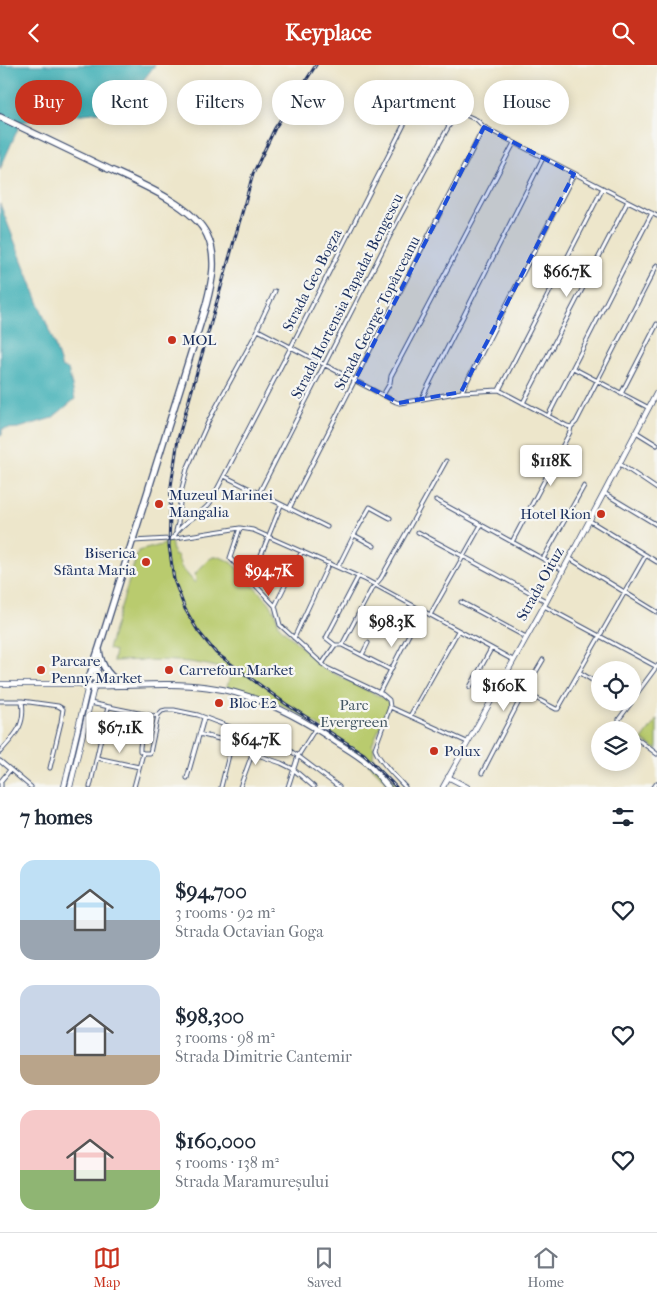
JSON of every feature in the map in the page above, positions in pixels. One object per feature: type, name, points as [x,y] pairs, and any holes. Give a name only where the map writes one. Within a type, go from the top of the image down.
[{"type":"highway","points":[[0,117],[182,207],[200,224],[207,235],[213,255],[213,278],[210,292],[99,648],[91,683]]},
{"type":"highway","points":[[99,648],[104,668],[113,679],[126,685]]},
{"type":"main road","name":"Strada Oituz","points":[[442,787],[590,521],[657,392]]},
{"type":"main road","points":[[70,787],[89,703],[91,683]]},
{"type":"main road","points":[[64,787],[83,701],[91,683]]},
{"type":"main road","points":[[0,684],[91,683],[193,686],[246,695],[267,703],[315,728],[361,758],[388,787]]},
{"type":"main road","points":[[448,777],[466,787]]},
{"type":"street","points":[[474,119],[484,127],[514,143],[657,216]]},
{"type":"street","name":"Strada Geo Bogza","points":[[174,536],[180,527],[205,510],[210,503],[404,125]]},
{"type":"street","name":"Strada Hortensia Papadat Bengescu","points":[[259,493],[399,218],[449,125]]},
{"type":"street","name":"Strada George Topârceanu","points":[[289,509],[484,127]]},
{"type":"street","points":[[383,395],[390,383],[391,376],[514,143]]},
{"type":"street","points":[[422,399],[543,158]]},
{"type":"street","points":[[461,392],[574,174]]},
{"type":"street","points":[[499,390],[603,188]]},
{"type":"street","points":[[523,403],[628,201]]},
{"type":"street","points":[[548,416],[652,213]]},
{"type":"street","points":[[512,542],[657,265]]},
{"type":"street","points":[[174,536],[178,523],[181,492],[187,469],[209,420],[258,330],[275,291]]},
{"type":"street","points":[[621,394],[657,325]]},
{"type":"street","points":[[258,330],[400,403],[461,392],[499,390],[571,427]]},
{"type":"street","points":[[573,369],[621,394],[657,406]]},
{"type":"street","points":[[636,432],[657,445]]},
{"type":"street","points":[[342,645],[374,585],[446,461]]},
{"type":"street","points":[[620,464],[657,489]]},
{"type":"street","points":[[224,476],[327,527]]},
{"type":"street","points":[[543,559],[584,486]]},
{"type":"street","points":[[604,493],[657,525]]},
{"type":"street","points":[[436,500],[563,570]]},
{"type":"street","points":[[251,580],[281,505]]},
{"type":"street","points":[[338,567],[370,507],[390,518]]},
{"type":"street","points":[[590,521],[657,562]]},
{"type":"street","points":[[430,615],[481,525]]},
{"type":"street","points":[[240,527],[230,558],[275,606],[280,625],[322,665],[388,699],[390,707],[375,751],[378,757],[405,787]]},
{"type":"street","points":[[132,541],[240,527],[253,530],[374,585],[512,660]]},
{"type":"street","points":[[418,532],[464,556],[600,636],[657,666],[641,688]]},
{"type":"street","points":[[354,535],[374,546]]},
{"type":"street","points":[[275,606],[302,551]]},
{"type":"street","points":[[502,679],[558,709],[646,555]]},
{"type":"street","points":[[569,558],[657,613]]},
{"type":"street","points":[[294,638],[329,563]]},
{"type":"street","points":[[358,577],[326,637],[335,645],[342,645],[391,670]]},
{"type":"street","points":[[461,602],[526,637]]},
{"type":"street","points":[[379,693],[422,611]]},
{"type":"street","points":[[410,716],[458,631]]},
{"type":"street","points":[[362,655],[368,643]]},
{"type":"street","points":[[322,665],[335,645]]},
{"type":"street","points":[[470,687],[492,649]]},
{"type":"street","points":[[482,773],[524,692],[543,660]]},
{"type":"street","points":[[579,673],[591,680]]},
{"type":"street","points":[[0,701],[22,701],[58,706],[63,709],[50,768]]},
{"type":"street","points":[[0,752],[18,732],[21,724],[22,701]]},
{"type":"street","points":[[89,703],[146,715],[158,715]]},
{"type":"street","points":[[90,787],[108,707]]},
{"type":"street","points":[[390,707],[467,742]]},
{"type":"street","points":[[143,753],[150,753],[158,715],[162,711],[174,710],[198,715],[286,748],[338,787]]},
{"type":"street","points":[[143,753],[140,751],[140,747],[146,715]]},
{"type":"street","points":[[187,778],[204,718]]},
{"type":"street","points":[[288,787],[298,756],[315,728]]},
{"type":"street","points":[[199,734],[232,743],[221,787]]},
{"type":"street","points":[[240,787],[258,738]]},
{"type":"street","points":[[641,742],[657,754]]},
{"type":"street","points":[[134,787],[143,753]]},
{"type":"street","points":[[252,753],[293,769],[314,787]]},
{"type":"street","points":[[97,758],[139,767]]},
{"type":"street","points":[[0,761],[31,787]]},
{"type":"street","points":[[1,787],[1,782],[10,770]]},
{"type":"street","points":[[654,787],[657,783]]},
{"type":"highlighted area","points":[[484,127],[574,174],[461,392],[399,403],[355,380]]},
{"type":"green space","name":"Parc Evergreen","points":[[171,541],[174,556],[177,555],[181,567],[195,583],[195,574],[213,557],[220,557],[231,562],[269,602],[276,614],[279,626],[325,669],[387,700],[389,707],[372,745],[374,747],[373,758],[400,787],[391,787],[365,760],[318,725],[268,699],[227,687],[231,673],[235,673],[240,668],[235,672],[231,672],[216,667],[187,662],[158,660],[113,661],[115,651],[108,649],[138,551]]},
{"type":"green space","points":[[657,719],[657,750],[642,740]]},
{"type":"water","points":[[0,65],[155,65],[143,80],[92,80],[92,113],[82,114],[82,80],[15,80],[15,125],[20,125],[0,169]]},
{"type":"water","points":[[0,204],[62,368],[68,369],[75,399],[52,418],[19,428],[2,429],[2,435],[0,435]]},
{"type":"railway","points":[[316,65],[275,128],[253,174],[178,439],[171,486],[169,546],[174,580],[185,609],[198,631],[216,653],[286,704],[364,754],[396,787]]},
{"type":"place","name":"MOL","points":[[172,340]]},
{"type":"place","name":"Muzeul Marinei Mangalia","points":[[159,504]]},
{"type":"place","name":"Hotel Rion","points":[[601,514]]},
{"type":"place","name":"Biserica Sfânta Maria","points":[[146,562]]},
{"type":"place","name":"Parcare Penny Market","points":[[41,670]]},
{"type":"place","name":"Carrefour Market","points":[[169,670]]},
{"type":"place","name":"Bloc E2","points":[[219,703]]},
{"type":"place","name":"Polux","points":[[434,751]]}]
